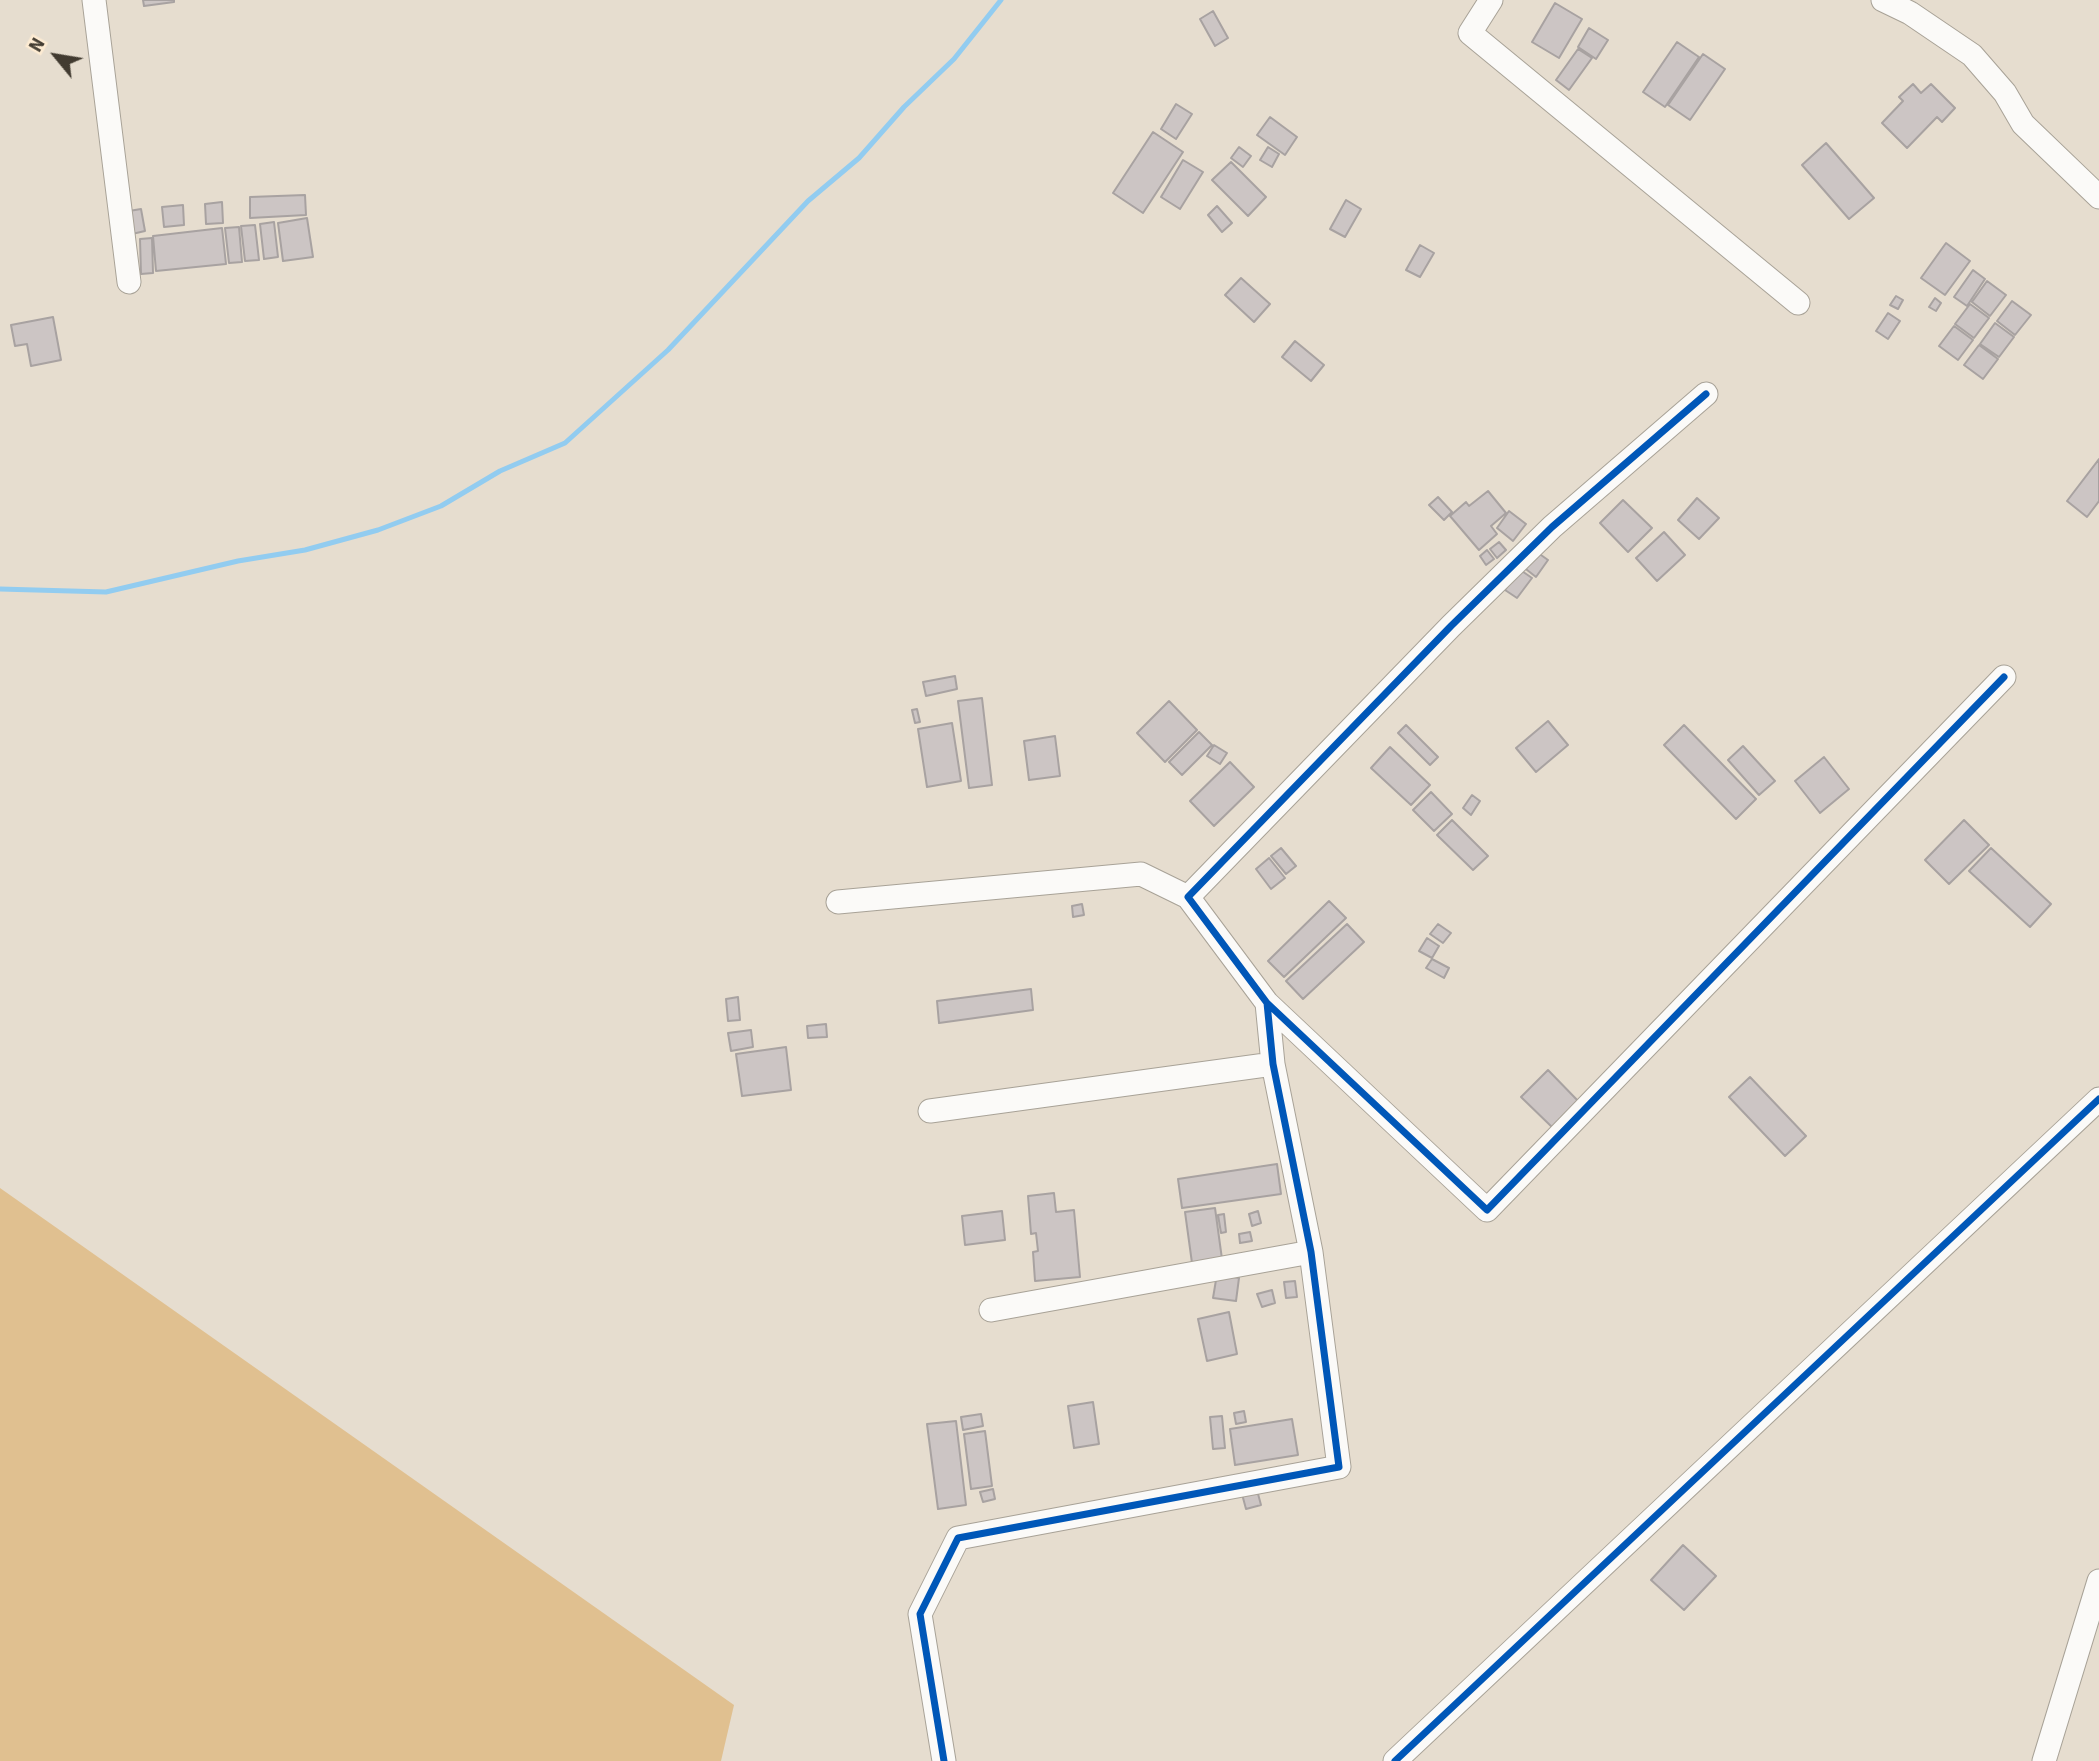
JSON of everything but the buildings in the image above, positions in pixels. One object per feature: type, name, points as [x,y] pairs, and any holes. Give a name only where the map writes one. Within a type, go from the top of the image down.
[{"type":"street","points":[[94,0],[129,282]]},
{"type":"street","points":[[1491,0],[1470,33],[1798,303]]},
{"type":"street","points":[[1883,0],[1910,13],[1972,55],[2005,93],[2023,124],[2099,197]]},
{"type":"street","points":[[1188,897],[1451,626],[1543,536],[1706,394]]},
{"type":"street","points":[[838,902],[1141,874],[1188,897],[1267,1003],[1487,1210],[2004,677]]},
{"type":"street","points":[[944,1761],[920,1614],[958,1538],[1339,1467],[1311,1252],[1273,1065],[1267,1003]]},
{"type":"street","points":[[930,1111],[1273,1065]]},
{"type":"street","points":[[1395,1761],[2099,1099]]},
{"type":"street","points":[[990,1310],[1311,1252]]},
{"type":"street","points":[[2044,1761],[2099,1581]]},
{"type":"shaded area","points":[[0,1188],[734,1705],[721,1761],[0,1761]]},
{"type":"waterway","points":[[0,589],[106,592],[238,561],[305,550],[378,530],[441,506],[500,471],[565,443],[668,350],[808,201],[859,158],[904,107],[954,59],[1001,0]]},
{"type":"cycle path","points":[[944,1761],[920,1614],[958,1538],[1339,1467],[1311,1252],[1273,1064],[1267,1003],[1188,897],[1451,626],[1552,527],[1706,394]]},
{"type":"cycle path","points":[[1267,1003],[1487,1210],[2004,677]]},
{"type":"cycle path","points":[[1395,1761],[2099,1099]]}]
